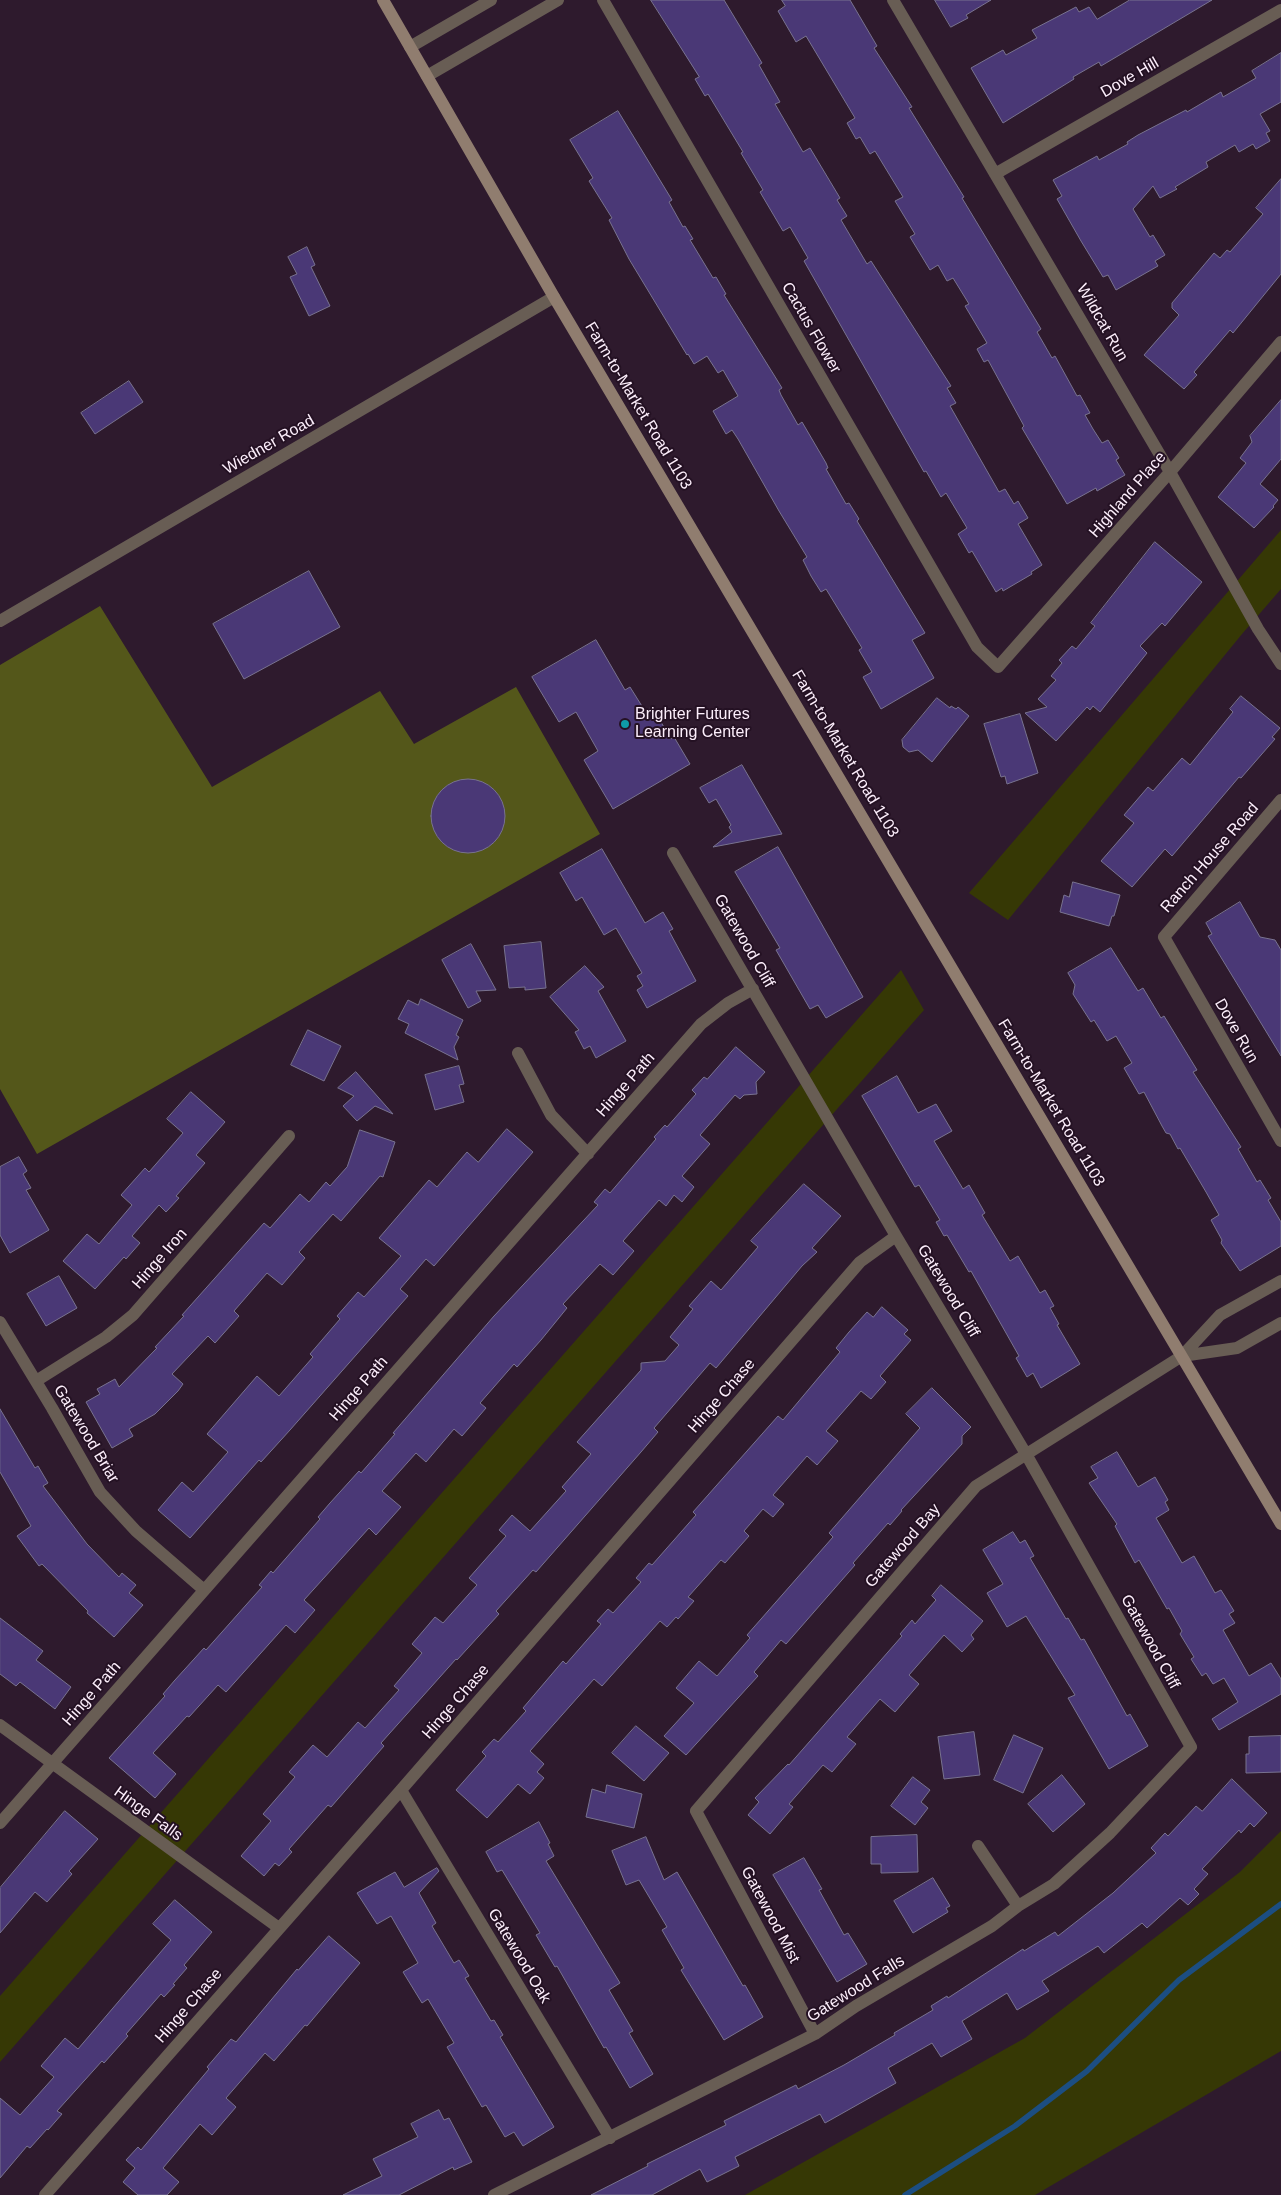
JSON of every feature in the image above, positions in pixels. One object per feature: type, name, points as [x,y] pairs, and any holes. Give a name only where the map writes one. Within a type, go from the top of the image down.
[{"type":"main road","name":"Farm-to-Market Road 1103","points":[[382,0],[554,297],[1281,1524]]},
{"type":"street","points":[[410,47],[491,0]]},
{"type":"street","points":[[427,76],[558,0]]},
{"type":"street","name":"Cactus Flower","points":[[603,0],[977,647],[998,667]]},
{"type":"street","name":"Wildcat Run","points":[[892,0],[1170,472],[1258,629],[1281,664]]},
{"type":"street","name":"Dove Hill","points":[[995,174],[1281,10]]},
{"type":"street","name":"Wiedner Road","points":[[0,621],[554,297]]},
{"type":"street","name":"Highland Place","points":[[998,667],[1170,472],[1281,342]]},
{"type":"street","name":"Ranch House Road","points":[[1164,937],[1281,800]]},
{"type":"street","name":"Gatewood Cliff","points":[[673,852],[896,1236],[1026,1454],[1191,1747]]},
{"type":"street","name":"Dove Run","points":[[1164,937],[1281,1141]]},
{"type":"street","name":"Hinge Path","points":[[0,1823],[701,1024],[728,1003],[752,989]]},
{"type":"street","points":[[518,1053],[551,1115],[588,1154]]},
{"type":"street","name":"Hinge Iron","points":[[36,1381],[106,1337],[133,1315],[289,1136]]},
{"type":"street","name":"Hinge Chase","points":[[45,2195],[401,1790],[860,1262],[896,1236]]},
{"type":"street","points":[[1182,1356],[1220,1315],[1281,1281]]},
{"type":"street","name":"Gatewood Briar","points":[[0,1322],[100,1492],[136,1531],[204,1590]]},
{"type":"street","points":[[1182,1356],[1237,1348],[1281,1324]]},
{"type":"street","name":"Gatewood Bay","points":[[696,1811],[976,1486],[1182,1356]]},
{"type":"street","name":"Hinge Falls","points":[[0,1725],[51,1764],[279,1928]]},
{"type":"street","name":"Gatewood Falls","points":[[494,2195],[815,2034],[856,2006],[992,1926],[1018,1906],[1054,1884],[1110,1834],[1191,1747]]},
{"type":"street","name":"Gatewood Oak","points":[[401,1790],[610,2138]]},
{"type":"street","name":"Gatewood Mist","points":[[696,1811],[815,2034]]},
{"type":"street","points":[[978,1846],[1018,1906]]},
{"type":"shaded area","points":[[1281,530],[1281,589],[1008,920],[969,893]]},
{"type":"shaded area","points":[[100,606],[212,787],[380,691],[414,744],[516,687],[600,834],[37,1154],[0,1089],[0,665]]},
{"type":"shaded area","points":[[901,970],[924,1010],[0,2062],[0,1996]]},
{"type":"shaded area","points":[[1281,1831],[1281,2051],[1035,2195],[745,2195],[1025,2038],[1240,1872]]},
{"type":"building","points":[[651,0],[724,0],[762,63],[759,65],[780,102],[775,104],[803,152],[810,148],[840,198],[837,200],[847,216],[841,220],[867,264],[871,261],[951,386],[947,388],[956,403],[950,406],[999,492],[1005,489],[1014,504],[1018,501],[1028,518],[1018,524],[1042,565],[1031,572],[1032,574],[1003,591],[1002,588],[996,592],[972,551],[969,553],[958,534],[967,528],[946,493],[941,497],[926,471],[924,472],[804,261],[808,258],[790,227],[783,231],[760,192],[763,190],[741,153],[743,152],[708,94],[705,96],[695,79],[699,77]]},
{"type":"building","points":[[782,0],[850,0],[877,46],[874,48],[912,107],[909,108],[964,197],[962,198],[1041,329],[1037,332],[1052,358],[1055,356],[1077,396],[1080,395],[1090,413],[1085,415],[1093,429],[1102,443],[1108,440],[1119,458],[1116,460],[1125,475],[1097,491],[1096,488],[1067,504],[1022,428],[1024,426],[988,360],[984,362],[977,349],[987,343],[965,306],[969,304],[953,278],[947,281],[938,265],[930,270],[910,237],[915,234],[895,201],[903,197],[875,151],[870,154],[860,137],[856,139],[847,123],[855,118],[806,36],[796,42],[778,11],[785,6]]},
{"type":"building","points":[[935,0],[991,0],[966,15],[968,18],[951,27]]},
{"type":"building","points":[[1130,0],[1212,0],[1101,66],[1099,62],[1073,77],[1074,79],[1003,123],[971,68],[1003,50],[1006,55],[1037,38],[1032,30],[1076,7],[1079,12],[1089,7],[1097,19]]},
{"type":"building","points":[[1281,53],[1281,102],[1260,114],[1270,131],[1266,133],[1270,141],[1256,149],[1253,144],[1239,152],[1235,145],[1206,162],[1208,167],[1175,187],[1177,189],[1160,198],[1153,186],[1133,209],[1150,237],[1153,235],[1165,255],[1155,261],[1158,266],[1116,290],[1108,275],[1103,277],[1081,241],[1057,199],[1062,196],[1053,180],[1097,156],[1099,160],[1128,144],[1127,142],[1138,135],[1186,110],[1187,112],[1221,92],[1223,97],[1256,78],[1252,71]]},
{"type":"building","points":[[618,111],[672,200],[669,202],[683,227],[685,226],[693,239],[690,240],[713,278],[716,277],[726,294],[724,295],[782,388],[779,390],[781,395],[798,425],[802,422],[826,463],[828,468],[826,469],[846,504],[849,503],[859,519],[857,521],[925,633],[912,640],[934,678],[881,709],[863,677],[872,672],[859,650],[862,648],[826,589],[821,592],[811,576],[803,560],[807,557],[738,439],[732,430],[726,434],[713,411],[738,396],[723,370],[718,373],[707,356],[694,364],[687,355],[629,259],[609,220],[612,218],[589,181],[593,178],[570,140]]},
{"type":"building","points":[[1281,179],[1281,274],[1233,333],[1230,330],[1194,372],[1197,375],[1184,389],[1144,355],[1179,315],[1172,308],[1172,303],[1214,253],[1220,258],[1227,250],[1230,252],[1263,214],[1256,208]]},
{"type":"building","points":[[307,247],[315,265],[311,267],[330,306],[309,316],[290,277],[297,274],[288,257]]},
{"type":"building","points":[[129,381],[143,402],[95,434],[81,413]]},
{"type":"building","points":[[1281,400],[1281,459],[1260,484],[1278,500],[1274,507],[1254,528],[1218,497],[1246,463],[1240,458],[1252,442],[1250,436]]},
{"type":"building","points":[[1155,542],[1202,582],[1165,626],[1162,623],[1140,646],[1147,653],[1100,712],[1093,706],[1090,710],[1087,707],[1056,741],[1025,713],[1047,707],[1038,699],[1056,680],[1051,676],[1062,663],[1059,660],[1072,646],[1076,649],[1095,626],[1091,623]]},
{"type":"building","points":[[309,571],[340,627],[244,679],[213,624]]},
{"type":"building","name":"Brighter Futures Learning Center","points":[[596,640],[625,690],[630,687],[645,711],[652,707],[671,739],[674,737],[690,764],[613,809],[584,760],[598,751],[576,712],[559,722],[532,677]]},
{"type":"building","points":[[1241,696],[1280,728],[1272,737],[1275,739],[1241,778],[1239,777],[1172,856],[1165,849],[1132,887],[1101,861],[1134,823],[1124,815],[1148,787],[1153,791],[1182,758],[1190,765],[1233,712],[1230,709]]},
{"type":"building","points":[[937,698],[950,708],[951,706],[956,709],[958,707],[969,716],[932,762],[918,750],[909,752],[903,747],[902,740]]},
{"type":"building","points":[[1020,714],[1038,773],[1007,784],[1005,776],[1001,777],[984,724]]},
{"type":"building","points":[[742,765],[782,834],[713,847],[732,832],[729,827],[731,825],[716,799],[709,803],[700,788]]},
{"type":"building","points":[[468,779],[482,782],[494,790],[502,802],[505,816],[502,830],[494,842],[482,850],[468,853],[454,850],[442,842],[434,830],[431,816],[434,802],[442,790],[454,782]]},
{"type":"building","points":[[778,847],[863,997],[826,1018],[818,1005],[810,1009],[776,950],[780,948],[735,872]]},
{"type":"building","points":[[602,849],[645,923],[663,912],[673,929],[669,931],[696,981],[647,1008],[637,990],[643,986],[637,976],[642,973],[616,928],[604,935],[582,897],[576,901],[560,873]]},
{"type":"building","points":[[1073,882],[1120,895],[1109,926],[1060,912],[1064,895],[1069,897]]},
{"type":"building","points":[[1240,902],[1260,937],[1275,940],[1281,950],[1281,1056],[1208,936],[1212,934],[1206,923]]},
{"type":"building","points":[[541,942],[546,988],[525,990],[525,987],[509,988],[504,946]]},
{"type":"building","points":[[471,944],[496,990],[476,991],[481,1001],[468,1008],[442,960]]},
{"type":"building","points":[[1111,948],[1138,991],[1143,988],[1161,1018],[1164,1016],[1197,1070],[1193,1072],[1241,1147],[1238,1149],[1257,1182],[1260,1180],[1271,1198],[1268,1200],[1281,1222],[1281,1246],[1240,1271],[1221,1243],[1222,1240],[1211,1220],[1219,1215],[1206,1192],[1180,1148],[1178,1149],[1170,1134],[1166,1133],[1144,1092],[1139,1094],[1124,1068],[1132,1063],[1116,1036],[1107,1041],[1094,1020],[1091,1022],[1073,994],[1075,985],[1068,973]]},
{"type":"building","points":[[585,966],[604,987],[598,991],[626,1041],[596,1058],[590,1046],[584,1049],[575,1032],[579,1030],[550,997]]},
{"type":"building","points":[[421,999],[463,1020],[456,1035],[459,1037],[454,1047],[458,1060],[405,1033],[409,1024],[398,1019],[408,1000],[418,1005]]},
{"type":"building","points":[[308,1030],[341,1046],[324,1081],[291,1065]]},
{"type":"building","points":[[736,1047],[765,1072],[756,1082],[757,1094],[744,1095],[740,1099],[735,1095],[700,1135],[710,1144],[682,1176],[694,1187],[682,1202],[674,1195],[666,1206],[659,1200],[623,1241],[634,1251],[613,1275],[600,1264],[563,1304],[567,1308],[541,1340],[517,1367],[514,1364],[480,1403],[486,1408],[462,1436],[454,1429],[426,1462],[416,1453],[382,1491],[401,1507],[376,1535],[369,1528],[304,1600],[315,1610],[295,1633],[286,1625],[226,1692],[218,1685],[153,1753],[176,1774],[155,1798],[109,1758],[165,1696],[163,1694],[175,1680],[204,1648],[206,1650],[262,1587],[259,1585],[271,1571],[273,1573],[320,1519],[318,1517],[359,1471],[361,1473],[494,1316],[598,1205],[594,1202],[605,1189],[610,1193],[656,1139],[654,1137],[665,1125],[667,1127],[696,1094],[692,1090],[704,1077],[707,1079]]},
{"type":"building","points":[[459,1066],[464,1084],[459,1085],[464,1102],[435,1110],[425,1075]]},
{"type":"building","points":[[356,1072],[393,1114],[375,1106],[357,1121],[343,1106],[354,1096],[338,1088]]},
{"type":"building","points":[[897,1076],[918,1113],[936,1104],[952,1131],[934,1141],[963,1189],[969,1185],[985,1213],[982,1215],[1010,1261],[1018,1256],[1040,1293],[1045,1290],[1054,1306],[1050,1308],[1059,1324],[1057,1325],[1080,1364],[1041,1388],[1033,1373],[1027,1377],[1016,1358],[1019,1356],[971,1271],[969,1272],[947,1235],[944,1236],[936,1222],[940,1220],[919,1185],[915,1187],[862,1096]]},
{"type":"building","points":[[191,1092],[225,1122],[196,1155],[205,1163],[176,1196],[179,1198],[166,1212],[159,1205],[132,1236],[140,1243],[126,1259],[124,1257],[95,1289],[63,1261],[87,1234],[99,1244],[132,1205],[121,1195],[145,1168],[149,1172],[183,1133],[167,1119]]},
{"type":"building","points":[[507,1129],[533,1152],[434,1266],[426,1259],[400,1289],[408,1296],[290,1430],[261,1462],[259,1460],[190,1538],[158,1510],[182,1482],[193,1492],[228,1452],[207,1434],[257,1376],[279,1396],[313,1357],[310,1354],[340,1319],[337,1316],[358,1292],[364,1297],[401,1256],[379,1238],[429,1180],[437,1187],[467,1152],[478,1162]]},
{"type":"building","points":[[360,1130],[395,1142],[383,1177],[380,1176],[341,1221],[333,1214],[299,1252],[305,1258],[282,1285],[267,1273],[234,1311],[239,1316],[215,1343],[208,1336],[172,1374],[183,1384],[178,1391],[155,1414],[129,1429],[133,1436],[112,1448],[86,1402],[100,1394],[97,1389],[115,1379],[119,1387],[157,1348],[155,1347],[184,1316],[182,1315],[264,1223],[270,1228],[300,1194],[309,1202],[326,1182],[330,1186],[347,1167]]},
{"type":"building","points":[[19,1157],[27,1171],[23,1174],[31,1188],[26,1190],[49,1230],[10,1253],[0,1235],[0,1167]]},
{"type":"building","points":[[804,1184],[841,1216],[812,1248],[817,1252],[802,1266],[716,1368],[710,1363],[654,1428],[658,1432],[641,1452],[536,1572],[533,1570],[496,1611],[499,1614],[381,1743],[384,1746],[331,1807],[328,1805],[289,1849],[292,1852],[279,1866],[275,1863],[264,1876],[241,1856],[271,1821],[263,1814],[295,1777],[289,1772],[313,1745],[327,1757],[358,1722],[365,1728],[399,1690],[394,1686],[422,1653],[412,1644],[435,1617],[443,1623],[477,1585],[469,1578],[506,1536],[499,1530],[512,1515],[530,1531],[566,1491],[562,1487],[591,1454],[577,1442],[641,1370],[641,1363],[665,1361],[679,1345],[670,1337],[693,1309],[689,1306],[711,1281],[721,1290],[758,1247],[751,1241]]},
{"type":"building","points":[[59,1276],[77,1308],[46,1326],[27,1294]]},
{"type":"building","points":[[882,1307],[908,1330],[904,1334],[911,1340],[880,1376],[886,1382],[871,1399],[861,1391],[826,1431],[838,1441],[817,1465],[807,1456],[773,1495],[784,1504],[773,1517],[763,1509],[744,1531],[749,1536],[725,1563],[721,1560],[688,1597],[694,1601],[678,1619],[676,1617],[667,1627],[660,1621],[602,1686],[594,1679],[530,1751],[544,1764],[537,1772],[544,1778],[530,1794],[518,1784],[487,1818],[456,1790],[486,1756],[482,1752],[494,1739],[498,1742],[526,1711],[523,1708],[563,1661],[566,1664],[601,1624],[597,1621],[608,1609],[613,1613],[641,1582],[636,1578],[649,1563],[652,1565],[696,1515],[693,1512],[778,1416],[783,1420],[840,1352],[836,1348],[849,1332],[867,1312],[873,1317]]},
{"type":"building","points":[[932,1388],[971,1427],[962,1436],[962,1444],[901,1510],[890,1525],[888,1523],[853,1563],[855,1565],[786,1644],[781,1640],[754,1672],[758,1676],[686,1755],[664,1736],[694,1703],[676,1688],[699,1661],[717,1676],[750,1638],[747,1635],[833,1537],[829,1533],[920,1428],[906,1414]]},
{"type":"building","points":[[0,1409],[35,1468],[38,1466],[48,1483],[43,1486],[87,1544],[119,1577],[122,1573],[136,1585],[129,1593],[143,1605],[114,1637],[87,1613],[88,1611],[42,1564],[39,1566],[17,1536],[31,1526],[0,1472]]},
{"type":"building","points":[[1117,1452],[1138,1487],[1155,1477],[1168,1500],[1165,1502],[1169,1510],[1156,1518],[1182,1563],[1194,1556],[1215,1593],[1221,1590],[1234,1611],[1229,1614],[1235,1623],[1223,1630],[1249,1676],[1271,1663],[1281,1679],[1281,1694],[1219,1730],[1212,1719],[1238,1702],[1224,1678],[1213,1684],[1206,1673],[1202,1676],[1191,1659],[1194,1657],[1180,1634],[1182,1631],[1169,1608],[1167,1609],[1139,1560],[1135,1563],[1115,1526],[1117,1524],[1089,1483],[1098,1478],[1091,1467]]},
{"type":"building","points":[[1013,1532],[1020,1543],[1025,1540],[1034,1556],[1030,1558],[1066,1619],[1068,1618],[1081,1640],[1084,1639],[1127,1716],[1130,1714],[1148,1746],[1109,1769],[1068,1698],[1075,1695],[1026,1616],[1007,1627],[987,1593],[1003,1584],[983,1550]]},
{"type":"building","points":[[941,1585],[983,1621],[971,1635],[974,1639],[962,1652],[944,1635],[909,1675],[919,1684],[895,1712],[880,1699],[847,1737],[856,1744],[832,1772],[823,1765],[789,1804],[793,1807],[770,1834],[748,1815],[759,1802],[755,1798],[789,1765],[902,1636],[900,1634],[912,1620],[915,1624],[936,1600],[932,1596]]},
{"type":"building","points":[[0,1618],[43,1651],[36,1660],[71,1687],[55,1709],[20,1682],[16,1686],[0,1674]]},
{"type":"building","points":[[636,1726],[669,1753],[644,1781],[612,1753]]},
{"type":"building","points":[[974,1732],[980,1775],[944,1779],[938,1737]]},
{"type":"building","points":[[1014,1735],[1043,1748],[1023,1793],[994,1780]]},
{"type":"building","points":[[1281,1736],[1281,1772],[1246,1773],[1246,1754],[1249,1754],[1249,1737]]},
{"type":"building","points":[[1062,1775],[1085,1804],[1053,1832],[1028,1804]]},
{"type":"building","points":[[913,1777],[930,1790],[921,1802],[928,1808],[915,1825],[891,1806]]},
{"type":"building","points":[[1232,1779],[1267,1813],[1254,1827],[1250,1823],[1241,1833],[1239,1830],[1202,1869],[1208,1874],[1194,1889],[1199,1894],[1188,1905],[1180,1898],[1147,1928],[1142,1923],[1104,1953],[1098,1946],[1042,1981],[1049,1991],[1017,2010],[1007,1993],[962,2021],[972,2039],[941,2057],[932,2043],[888,2068],[896,2083],[825,2123],[820,2114],[735,2157],[739,2166],[707,2182],[700,2169],[652,2195],[591,2195],[648,2166],[647,2164],[726,2125],[724,2121],[796,2085],[798,2089],[844,2065],[895,2035],[894,2033],[933,2010],[931,2006],[947,1996],[948,1998],[1023,1949],[1024,1951],[1055,1932],[1058,1936],[1113,1893],[1156,1853],[1151,1848],[1165,1833],[1168,1836],[1196,1806],[1202,1811]]},
{"type":"building","points":[[607,1785],[642,1794],[634,1828],[586,1817],[592,1789],[605,1793]]},
{"type":"building","points":[[65,1811],[98,1839],[69,1871],[72,1874],[47,1902],[35,1892],[0,1933],[0,1888]]},
{"type":"building","points":[[539,1822],[550,1843],[548,1844],[554,1856],[546,1861],[620,1983],[609,1990],[633,2031],[629,2033],[653,2074],[630,2088],[606,2047],[604,2048],[557,1966],[555,1967],[536,1935],[540,1933],[502,1870],[497,1872],[486,1852]]},
{"type":"building","points":[[917,1835],[918,1872],[881,1873],[881,1864],[871,1864],[871,1837]]},
{"type":"building","points":[[646,1837],[664,1880],[677,1872],[763,2017],[724,2040],[681,1970],[684,1968],[662,1930],[667,1927],[639,1880],[626,1885],[612,1851]]},
{"type":"building","points":[[804,1858],[822,1889],[819,1890],[844,1935],[848,1933],[867,1964],[837,1982],[773,1875]]},
{"type":"building","points":[[437,1868],[439,1871],[419,1893],[436,1923],[432,1926],[454,1963],[459,1960],[469,1976],[465,1978],[491,2021],[494,2020],[503,2035],[500,2037],[554,2127],[523,2146],[514,2132],[505,2137],[486,2105],[482,2107],[447,2047],[454,2043],[428,1999],[422,2003],[403,1972],[418,1963],[391,1916],[377,1924],[357,1893],[395,1872],[404,1887]]},
{"type":"building","points":[[933,1878],[950,1906],[946,1908],[948,1912],[913,1933],[894,1901]]},
{"type":"building","points":[[175,1900],[212,1932],[184,1965],[187,1968],[173,1984],[175,1985],[164,1997],[161,1994],[126,2034],[128,2036],[104,2063],[102,2061],[57,2111],[62,2114],[48,2130],[30,2148],[27,2146],[0,2178],[0,2098],[20,2115],[54,2077],[41,2066],[65,2038],[78,2049],[171,1940],[153,1924]]},
{"type":"building","points":[[329,1936],[360,1963],[307,2026],[305,2025],[274,2061],[265,2053],[226,2098],[236,2107],[212,2135],[200,2124],[163,2168],[179,2182],[167,2195],[138,2195],[123,2182],[135,2168],[126,2160],[138,2147],[141,2150],[209,2069],[207,2067],[231,2039],[236,2042],[297,1969]]},
{"type":"building","points":[[439,2110],[444,2120],[449,2118],[472,2162],[454,2170],[453,2167],[399,2195],[343,2195],[382,2176],[373,2159],[418,2137],[411,2124]]},
{"type":"waterway","points":[[905,2195],[1015,2126],[1087,2071],[1179,1980],[1281,1904]]},
{"type":"place","name":"Brighter Futures Learning Center","points":[[625,724]]}]
